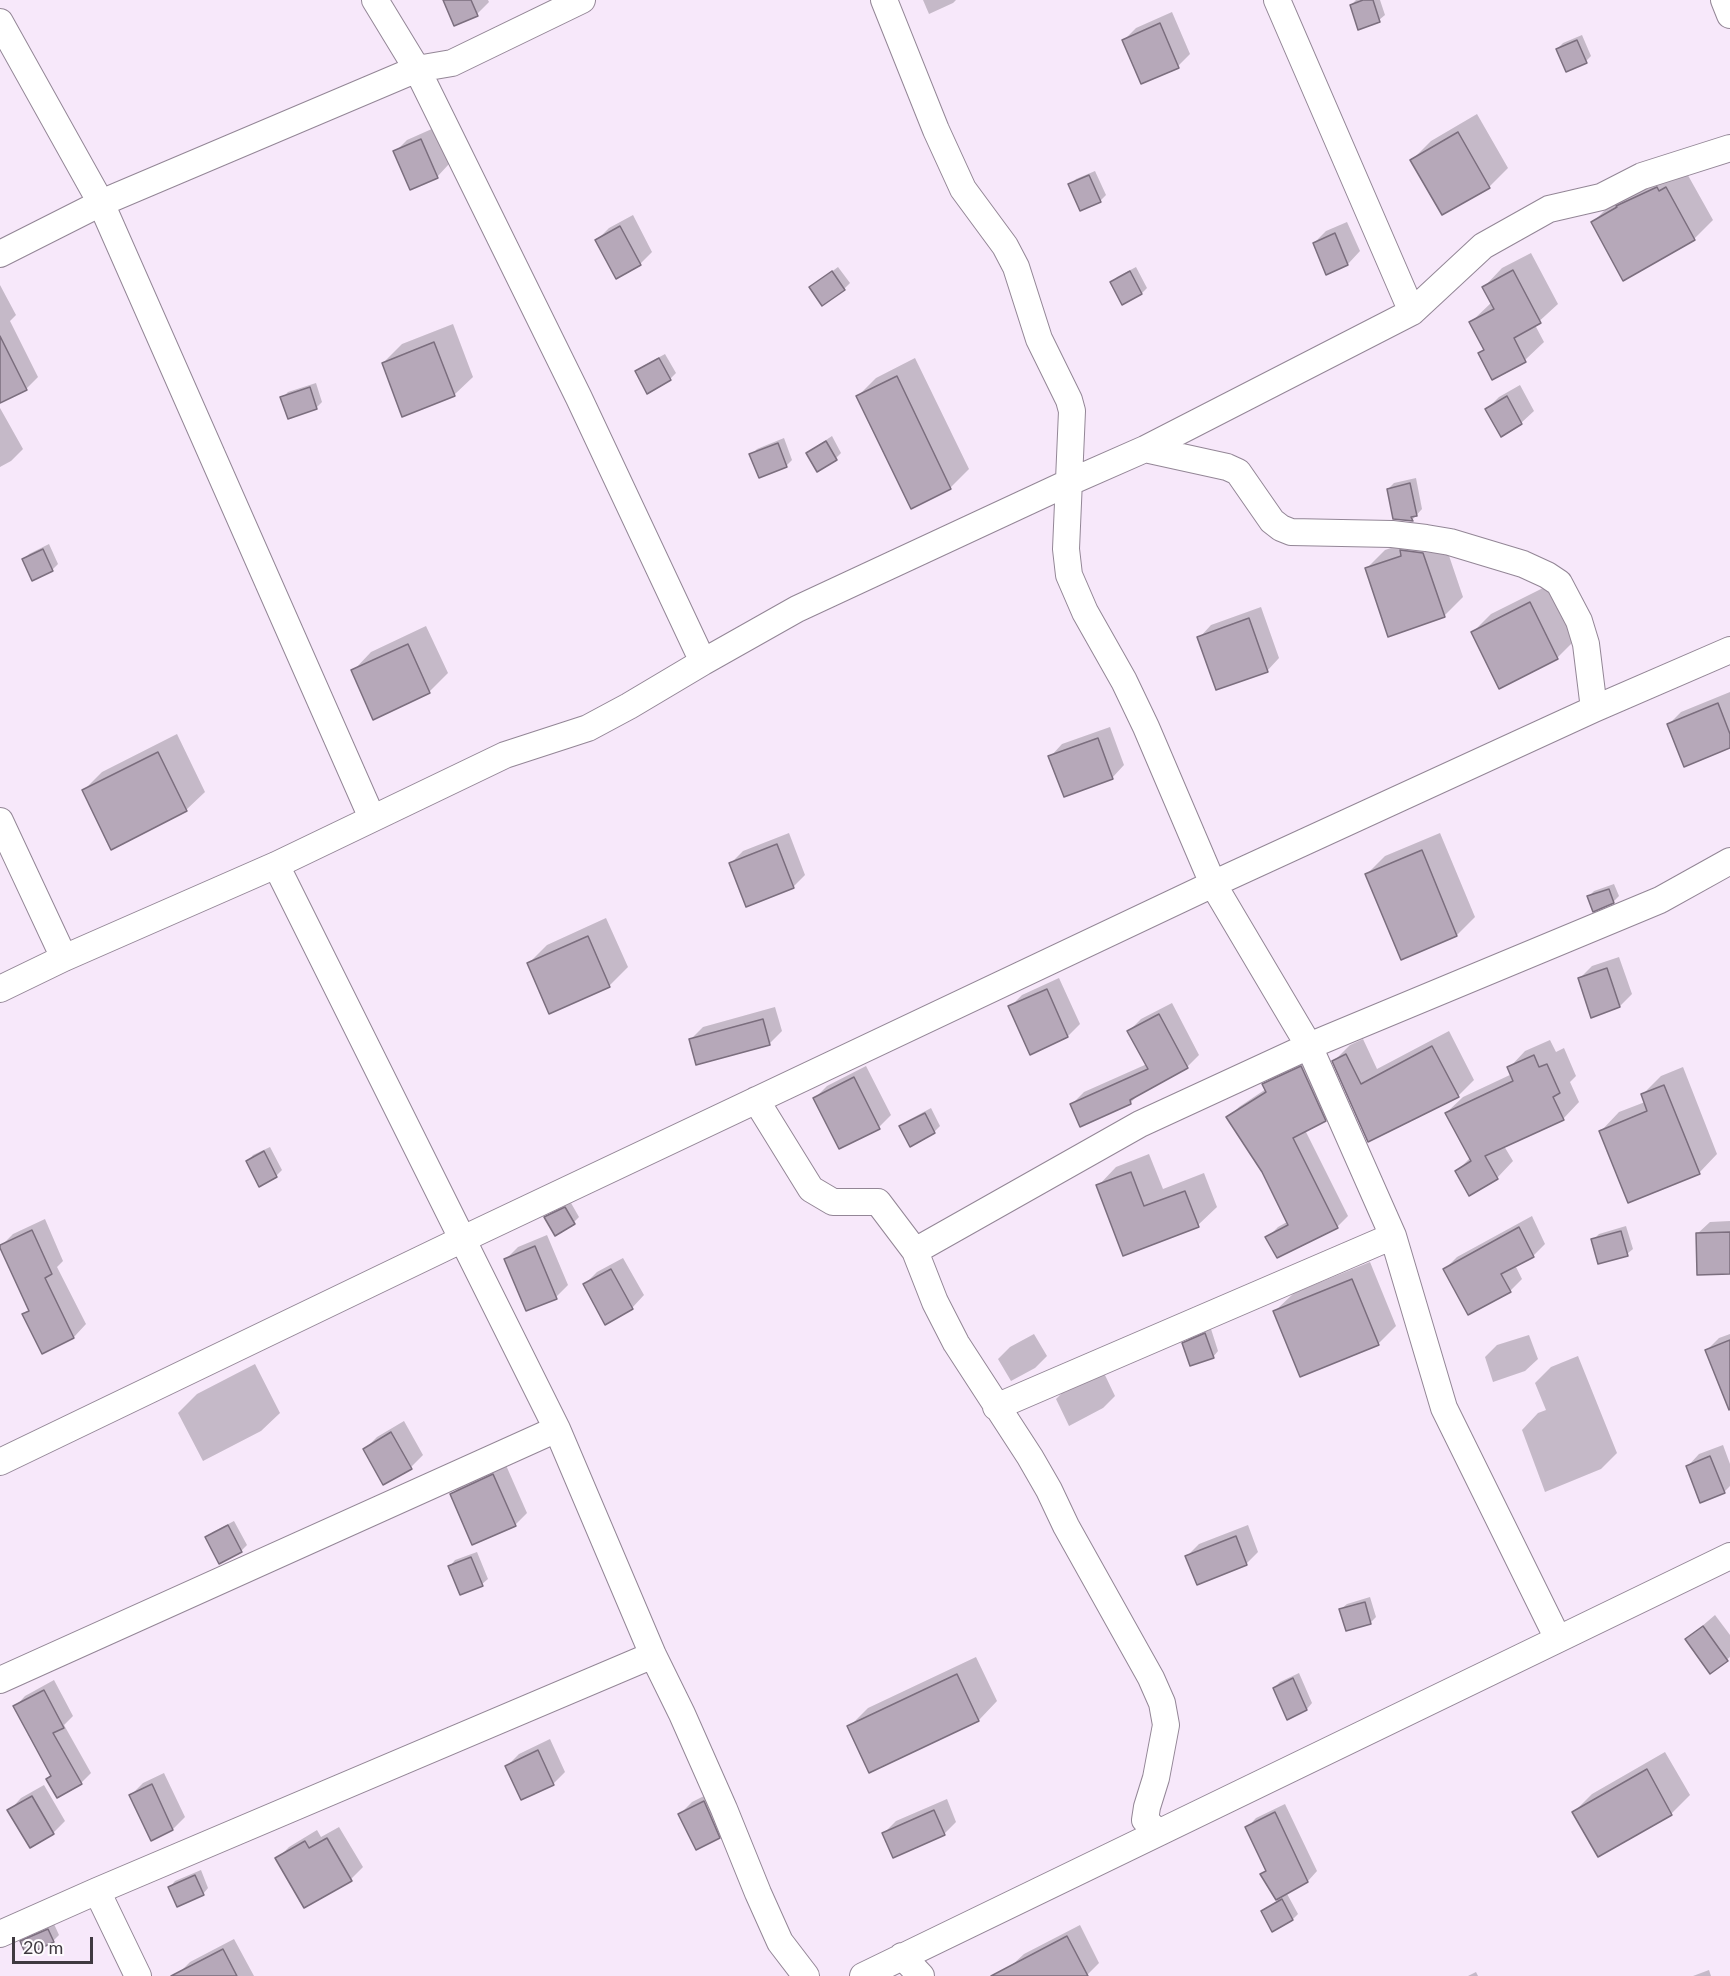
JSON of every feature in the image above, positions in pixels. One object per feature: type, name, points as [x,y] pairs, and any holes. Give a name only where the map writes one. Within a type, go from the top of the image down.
[{"type":"street","points":[[375,0],[417,69],[579,398],[703,662]]},
{"type":"street","points":[[0,254],[101,203],[417,69],[453,63],[582,0]]},
{"type":"street","points":[[884,0],[936,130],[963,189],[1005,246],[1016,267],[1039,339],[1069,400],[1072,411],[1065,549],[1069,575],[1084,612],[1124,681],[1146,727],[1213,884],[1309,1046],[1393,1236],[1444,1408],[1558,1639]]},
{"type":"street","points":[[1277,0],[1412,312]]},
{"type":"street","points":[[1724,0],[1730,15]]},
{"type":"street","points":[[0,22],[101,203],[372,818]]},
{"type":"street","points":[[0,989],[64,958],[276,865],[506,755],[588,728],[797,609],[1145,449],[1412,312],[1483,246],[1549,210],[1601,197],[1642,176],[1730,148]]},
{"type":"street","points":[[1145,449],[1227,467],[1238,472],[1272,520],[1281,528],[1291,532],[1392,534],[1450,542],[1523,564],[1547,575],[1559,584],[1579,621],[1586,644],[1594,709]]},
{"type":"street","points":[[0,1462],[463,1239],[1213,884],[1594,709],[1730,650]]},
{"type":"street","points":[[0,821],[64,958]]},
{"type":"street","points":[[915,1251],[1140,1124],[1309,1046],[1660,900],[1730,861]]},
{"type":"street","points":[[276,865],[558,1429],[653,1654],[720,1799],[780,1942],[806,1976]]},
{"type":"street","points":[[756,1100],[811,1189],[833,1202],[878,1202],[915,1251],[934,1302],[956,1343],[1049,1490],[1066,1526],[1151,1678],[1162,1703],[1166,1725],[1145,1820],[1158,1832]]},
{"type":"street","points":[[996,1407],[1393,1236]]},
{"type":"street","points":[[0,1680],[558,1429]]},
{"type":"street","points":[[863,1976],[1730,1556]]},
{"type":"street","points":[[0,1934],[653,1654]]},
{"type":"street","points":[[97,1891],[138,1976]]},
{"type":"street","points":[[902,1956],[921,1976]]},
{"type":"building","points":[[443,0],[471,0],[478,16],[454,26]]},
{"type":"building","points":[[1363,0],[1373,0],[1380,22],[1358,30],[1350,5]]},
{"type":"building","points":[[1160,23],[1179,68],[1141,84],[1122,40]]},
{"type":"building","points":[[1577,40],[1587,63],[1566,72],[1556,49]]},
{"type":"building","points":[[1458,132],[1490,188],[1442,215],[1410,160]]},
{"type":"building","points":[[421,139],[438,178],[410,190],[393,151]]},
{"type":"building","points":[[1089,175],[1101,202],[1080,211],[1068,184]]},
{"type":"building","points":[[1657,187],[1659,191],[1666,187],[1695,240],[1623,281],[1591,222],[1616,206]]},
{"type":"building","points":[[620,226],[641,265],[616,279],[595,240]]},
{"type":"building","points":[[1335,233],[1348,265],[1326,275],[1313,243]]},
{"type":"building","points":[[1513,270],[1541,323],[1514,338],[1526,362],[1492,380],[1478,353],[1484,350],[1469,322],[1494,309],[1482,287]]},
{"type":"building","points":[[832,271],[845,290],[822,306],[809,287]]},
{"type":"building","points":[[1130,271],[1142,294],[1122,305],[1110,282]]},
{"type":"building","points":[[0,336],[27,390],[0,403]]},
{"type":"building","points":[[434,342],[455,396],[402,417],[382,363]]},
{"type":"building","points":[[659,358],[671,380],[647,394],[635,371]]},
{"type":"building","points":[[897,376],[951,489],[911,509],[856,396]]},
{"type":"building","points":[[310,387],[317,409],[288,419],[280,397]]},
{"type":"building","points":[[1507,396],[1522,424],[1501,437],[1485,409]]},
{"type":"building","points":[[826,441],[837,460],[817,472],[806,453]]},
{"type":"building","points":[[778,443],[787,467],[759,478],[749,454]]},
{"type":"building","points":[[1410,483],[1417,516],[1411,517],[1413,521],[1393,519],[1387,489]]},
{"type":"building","points":[[43,549],[53,571],[32,581],[22,559]]},
{"type":"building","points":[[1400,550],[1423,553],[1445,617],[1388,637],[1365,568],[1401,556]]},
{"type":"building","points":[[1530,602],[1558,659],[1499,689],[1471,632]]},
{"type":"building","points":[[1249,618],[1268,672],[1216,690],[1197,637]]},
{"type":"building","points":[[408,644],[430,693],[373,720],[351,670]]},
{"type":"building","points":[[1718,703],[1730,734],[1730,748],[1684,767],[1667,724]]},
{"type":"building","points":[[1098,738],[1113,779],[1064,797],[1048,756]]},
{"type":"building","points":[[158,752],[187,811],[111,850],[82,790]]},
{"type":"building","points":[[777,844],[794,888],[746,907],[729,863]]},
{"type":"building","points":[[1422,850],[1457,936],[1401,960],[1365,874]]},
{"type":"building","points":[[1609,889],[1614,903],[1593,912],[1587,896]]},
{"type":"building","points":[[588,936],[610,987],[549,1014],[527,963]]},
{"type":"building","points":[[1607,968],[1620,1007],[1591,1018],[1578,978]]},
{"type":"building","points":[[1047,989],[1068,1037],[1030,1055],[1008,1006]]},
{"type":"building","points":[[1159,1014],[1188,1068],[1130,1100],[1131,1104],[1080,1127],[1070,1104],[1148,1069],[1127,1031]]},
{"type":"building","points":[[763,1019],[770,1045],[696,1065],[689,1039]]},
{"type":"building","points":[[1432,1046],[1459,1097],[1368,1142],[1332,1061],[1346,1054],[1361,1084]]},
{"type":"building","points":[[1534,1055],[1539,1067],[1547,1064],[1560,1093],[1553,1097],[1564,1120],[1485,1156],[1498,1179],[1469,1196],[1455,1171],[1471,1161],[1445,1113],[1513,1081],[1507,1067]]},
{"type":"building","points":[[1301,1066],[1326,1121],[1293,1138],[1338,1228],[1277,1258],[1265,1237],[1288,1225],[1262,1172],[1226,1117],[1266,1092],[1262,1084]]},
{"type":"building","points":[[854,1077],[880,1129],[839,1149],[813,1098]]},
{"type":"building","points":[[1664,1085],[1700,1174],[1628,1203],[1599,1131],[1647,1111],[1641,1094]]},
{"type":"building","points":[[925,1113],[935,1133],[910,1147],[899,1126]]},
{"type":"building","points":[[264,1151],[277,1177],[259,1187],[246,1161]]},
{"type":"building","points":[[1131,1172],[1144,1206],[1185,1191],[1199,1227],[1123,1256],[1096,1185]]},
{"type":"building","points":[[565,1207],[575,1224],[555,1236],[544,1217]]},
{"type":"building","points":[[1519,1227],[1534,1257],[1501,1274],[1511,1292],[1468,1315],[1443,1269]]},
{"type":"building","points":[[32,1230],[52,1274],[45,1278],[74,1338],[42,1354],[22,1314],[29,1311],[0,1248],[0,1245]]},
{"type":"building","points":[[1621,1231],[1628,1256],[1598,1264],[1591,1239]]},
{"type":"building","points":[[1730,1232],[1730,1274],[1697,1275],[1696,1233]]},
{"type":"building","points":[[535,1246],[557,1299],[526,1311],[504,1259]]},
{"type":"building","points":[[611,1269],[633,1309],[605,1325],[583,1284]]},
{"type":"building","points":[[1352,1279],[1379,1345],[1300,1377],[1273,1311]]},
{"type":"building","points":[[1205,1333],[1214,1358],[1190,1366],[1182,1343]]},
{"type":"building","points":[[1730,1340],[1730,1409],[1729,1410],[1705,1350]]},
{"type":"building","points":[[391,1432],[412,1469],[383,1485],[363,1449]]},
{"type":"building","points":[[1710,1456],[1725,1493],[1700,1503],[1686,1466]]},
{"type":"building","points":[[493,1474],[516,1526],[472,1545],[450,1494]]},
{"type":"building","points":[[228,1525],[242,1552],[219,1564],[205,1537]]},
{"type":"building","points":[[1236,1536],[1247,1565],[1197,1585],[1185,1556]]},
{"type":"building","points":[[471,1557],[483,1586],[460,1595],[448,1566]]},
{"type":"building","points":[[1365,1602],[1371,1624],[1346,1631],[1339,1609]]},
{"type":"building","points":[[1703,1626],[1728,1661],[1710,1674],[1685,1639]]},
{"type":"building","points":[[957,1674],[979,1721],[869,1773],[847,1726]]},
{"type":"building","points":[[1293,1678],[1307,1710],[1287,1720],[1273,1688]]},
{"type":"building","points":[[44,1690],[64,1728],[53,1733],[82,1784],[57,1798],[46,1779],[51,1776],[13,1706]]},
{"type":"building","points":[[538,1750],[554,1785],[521,1800],[505,1766]]},
{"type":"building","points":[[1647,1769],[1672,1815],[1598,1857],[1572,1812]]},
{"type":"building","points":[[152,1784],[173,1830],[151,1841],[129,1795]]},
{"type":"building","points":[[32,1796],[54,1834],[30,1848],[7,1810]]},
{"type":"building","points":[[704,1801],[720,1838],[696,1850],[678,1814]]},
{"type":"building","points":[[934,1810],[945,1835],[893,1858],[882,1833]]},
{"type":"building","points":[[1275,1812],[1308,1882],[1276,1900],[1260,1874],[1266,1871],[1245,1827]]},
{"type":"building","points":[[327,1838],[352,1881],[304,1908],[275,1858],[305,1841],[309,1848]]},
{"type":"building","points":[[195,1875],[204,1895],[177,1907],[168,1887]]},
{"type":"building","points":[[1282,1899],[1293,1920],[1272,1932],[1261,1911]]},
{"type":"building","points":[[48,1929],[54,1942],[26,1955],[20,1941]]},
{"type":"building","points":[[1067,1936],[1088,1976],[991,1976]]},
{"type":"building","points":[[223,1949],[237,1976],[171,1976]]}]
